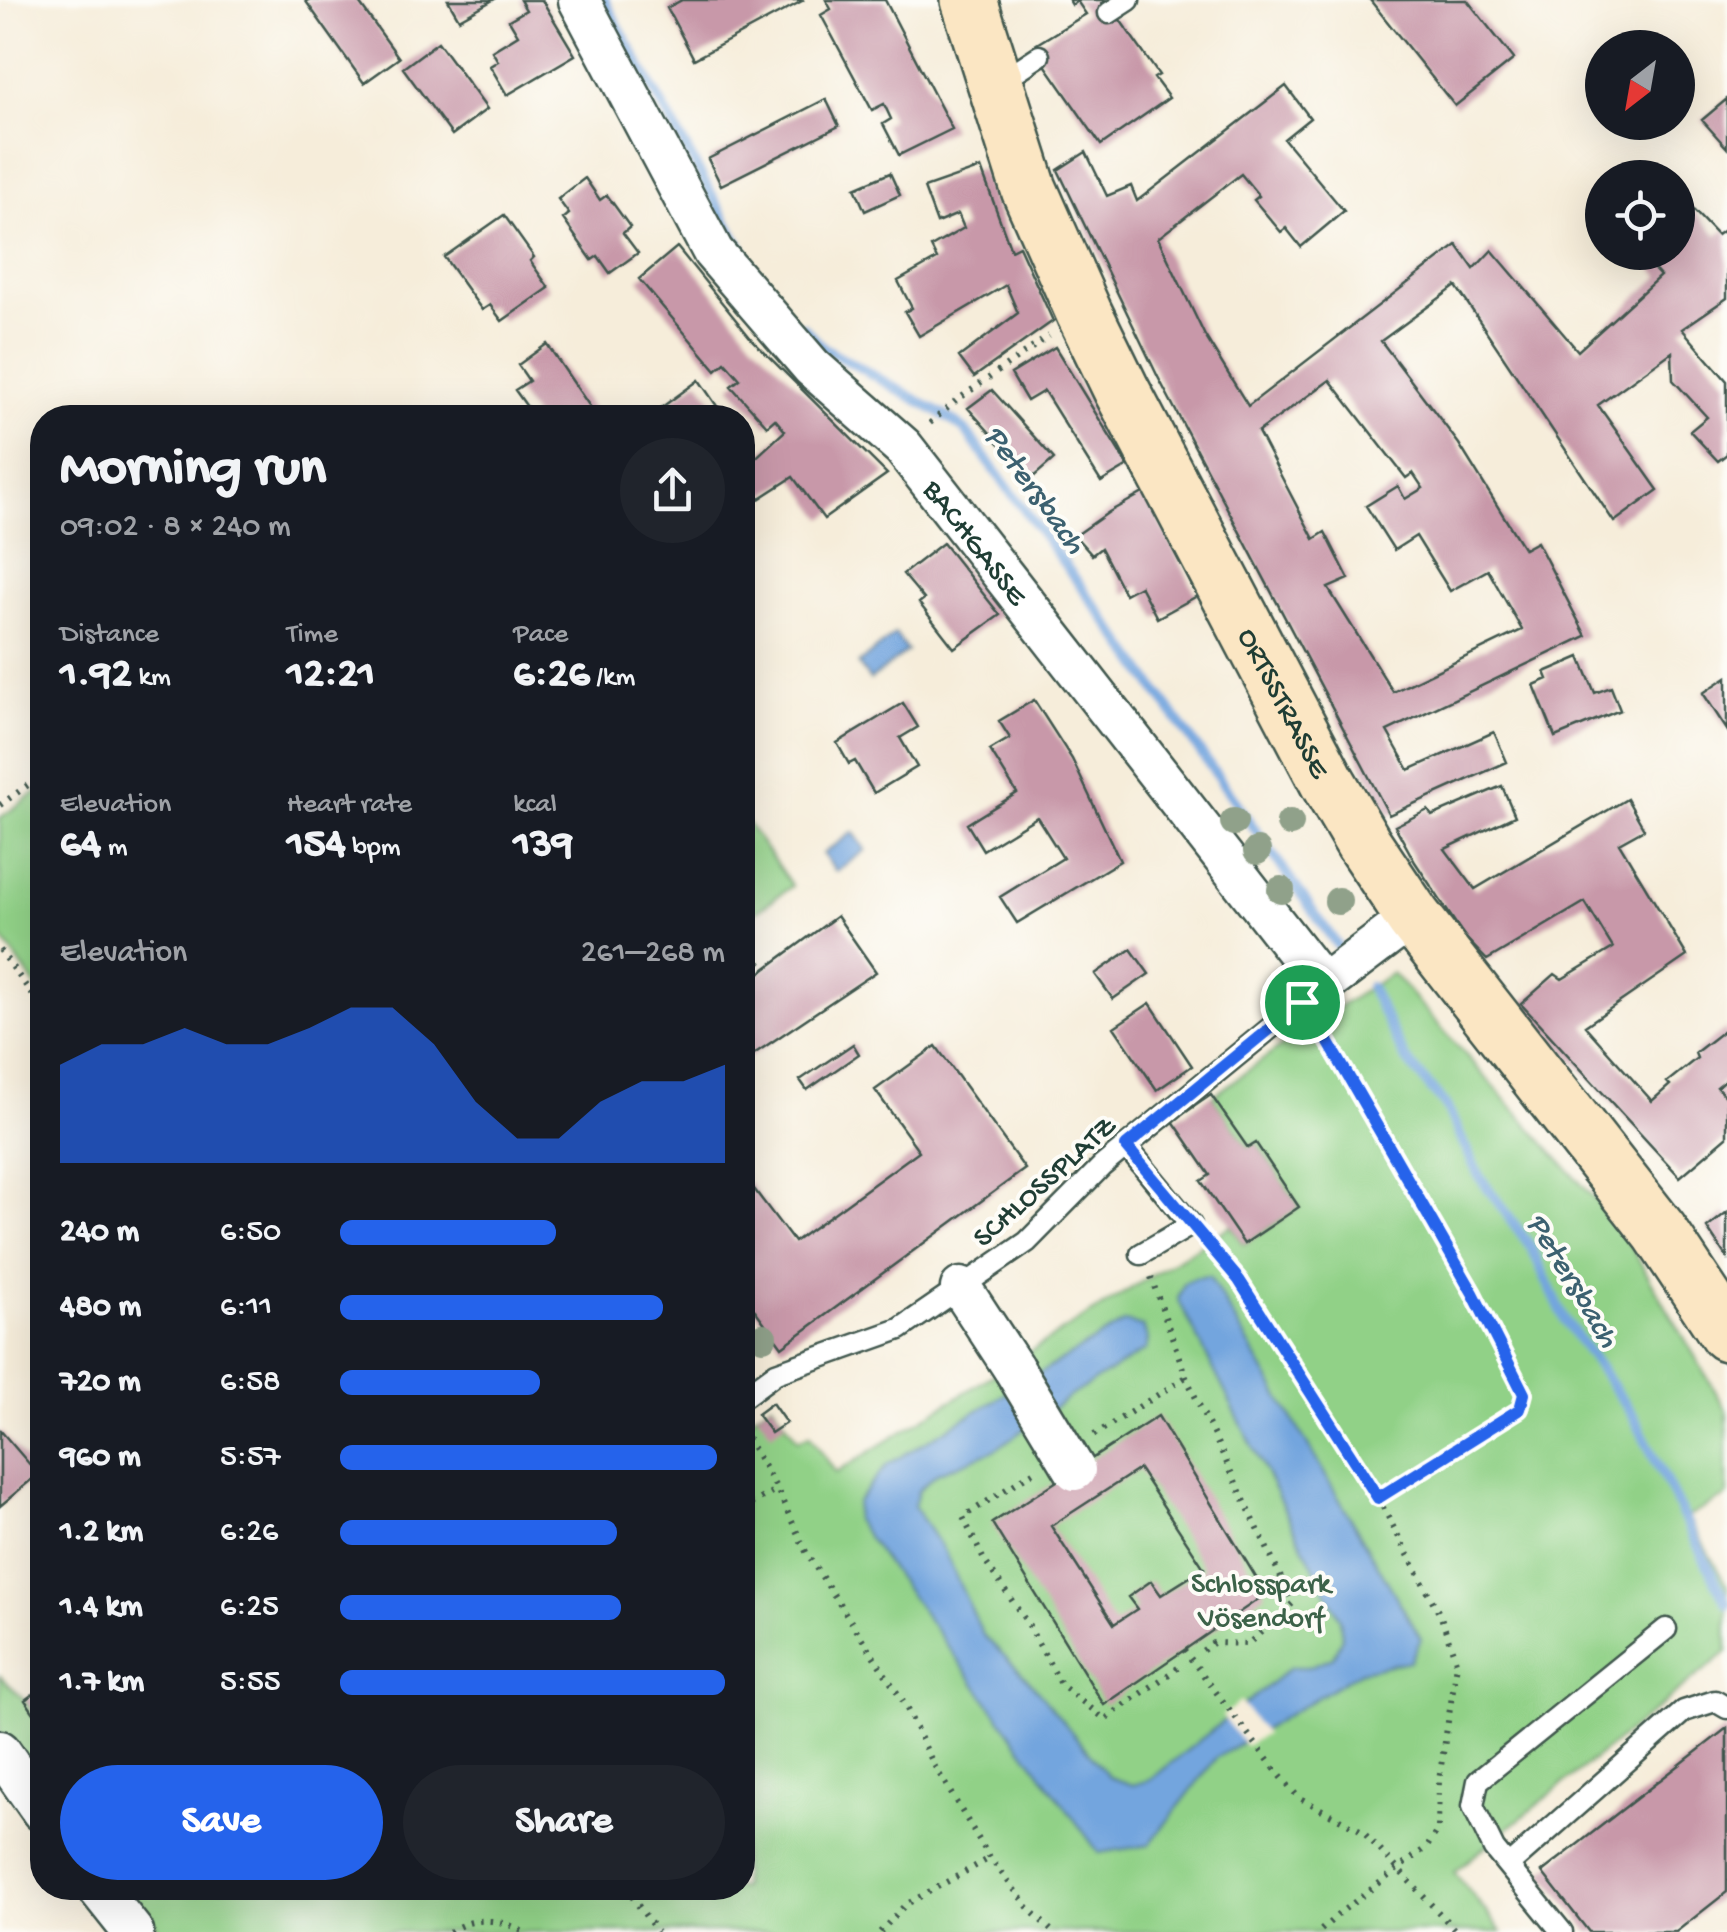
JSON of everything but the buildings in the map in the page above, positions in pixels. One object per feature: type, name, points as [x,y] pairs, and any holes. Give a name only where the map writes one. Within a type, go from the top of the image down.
[{"type":"street","name":"BACHGASSE","points":[[579,0],[713,252],[812,367],[903,447],[1312,994]]},
{"type":"street","name":"ORTSSTRASSE","points":[[969,0],[1018,70],[1029,189],[1084,313],[1120,389],[1328,781],[1413,917],[1660,1232],[1727,1333]]},
{"type":"street","points":[[1312,994],[1413,917]]},
{"type":"street","points":[[961,1288],[1014,1369],[1063,1462]]},
{"type":"street","points":[[0,1752],[30,1794]]},
{"type":"street","points":[[107,1900],[132,1932]]},
{"type":"lane","points":[[1109,12],[1129,0]]},
{"type":"lane","name":"SCHLOSSPLATZ","points":[[755,1388],[776,1373],[900,1329],[1027,1242],[1126,1146],[1312,994]]},
{"type":"lane","points":[[1126,1146],[1191,1225],[1141,1254]]},
{"type":"lane","points":[[1562,1932],[1494,1849],[1473,1806],[1478,1780],[1666,1629]]},
{"type":"lane","points":[[1508,1866],[1684,1711],[1715,1701],[1727,1708]]},
{"type":"path","points":[[934,419],[1084,313]]},
{"type":"path","points":[[0,804],[30,783]]},
{"type":"path","points":[[0,950],[30,991]]},
{"type":"path","points":[[755,959],[763,968]]},
{"type":"path","points":[[1312,994],[1317,1022],[1473,1293],[1524,1394],[1520,1409],[1378,1498]]},
{"type":"path","points":[[1191,1225],[1239,1280],[1378,1498],[1441,1617],[1456,1664],[1439,1779],[1438,1829],[1427,1847],[1319,1932]]},
{"type":"path","points":[[1151,1276],[1186,1377],[1293,1603],[1248,1644],[1213,1643],[1202,1651]]},
{"type":"path","points":[[1182,1665],[1106,1719],[1062,1686],[962,1517],[1063,1462],[1186,1377]]},
{"type":"path","points":[[755,1451],[778,1489],[807,1554],[904,1703],[934,1764],[990,1858],[1030,1910],[1053,1932]]},
{"type":"path","points":[[755,1501],[778,1489]]},
{"type":"path","points":[[1184,1650],[1298,1797],[1362,1830],[1457,1932]]},
{"type":"path","points":[[880,1932],[905,1906],[990,1858]]},
{"type":"path","points":[[635,1900],[658,1932]]},
{"type":"path","points":[[450,1932],[480,1920],[510,1923],[522,1932]]},
{"type":"green space","points":[[30,797],[30,978],[0,935],[0,818]]},
{"type":"green space","points":[[755,834],[792,886],[755,912]]},
{"type":"green space","name":"Schlosspark Vösendorf","points":[[1392,973],[1619,1226],[1727,1411],[1727,1496],[1688,1517],[1727,1586],[1727,1652],[1454,1872],[1502,1932],[161,1932],[136,1900],[755,1900],[755,1415],[772,1403],[798,1440],[810,1435],[836,1473],[1231,1226],[1244,1244],[1299,1207],[1256,1143],[1248,1148],[1212,1097],[1309,1026]]},
{"type":"green space","points":[[0,1676],[30,1707],[30,1779],[0,1739]]},
{"type":"water","points":[[895,634],[907,651],[870,680],[858,664]]},
{"type":"water","points":[[853,832],[866,850],[836,872],[823,854]]},
{"type":"water","points":[[1209,1276],[1421,1639],[1410,1661],[1361,1671],[1216,1758],[1149,1845],[1099,1853],[855,1520],[857,1502],[887,1465],[1125,1322],[1143,1327],[1148,1340],[1146,1350],[1073,1394],[995,1450],[937,1473],[918,1491],[914,1506],[946,1555],[983,1635],[1028,1679],[1109,1777],[1133,1785],[1150,1780],[1291,1667],[1308,1667],[1333,1657],[1342,1637],[1340,1619],[1178,1299],[1184,1283]]},
{"type":"pier","points":[[1240,1702],[1265,1734],[1245,1746],[1222,1716]]},
{"type":"waterway","name":"Petersbach","points":[[604,0],[755,273]]},
{"type":"waterway","name":"Petersbach","points":[[803,327],[823,347],[965,430],[1120,639],[1337,945]]},
{"type":"waterway","name":"Petersbach","points":[[1370,987],[1405,1058],[1446,1106],[1479,1176],[1531,1247],[1565,1320],[1633,1415],[1727,1604]]},
{"type":"route","points":[[1302,1002],[1473,1293],[1524,1394],[1520,1409],[1378,1498],[1239,1280],[1126,1146],[1302,1002]]}]
